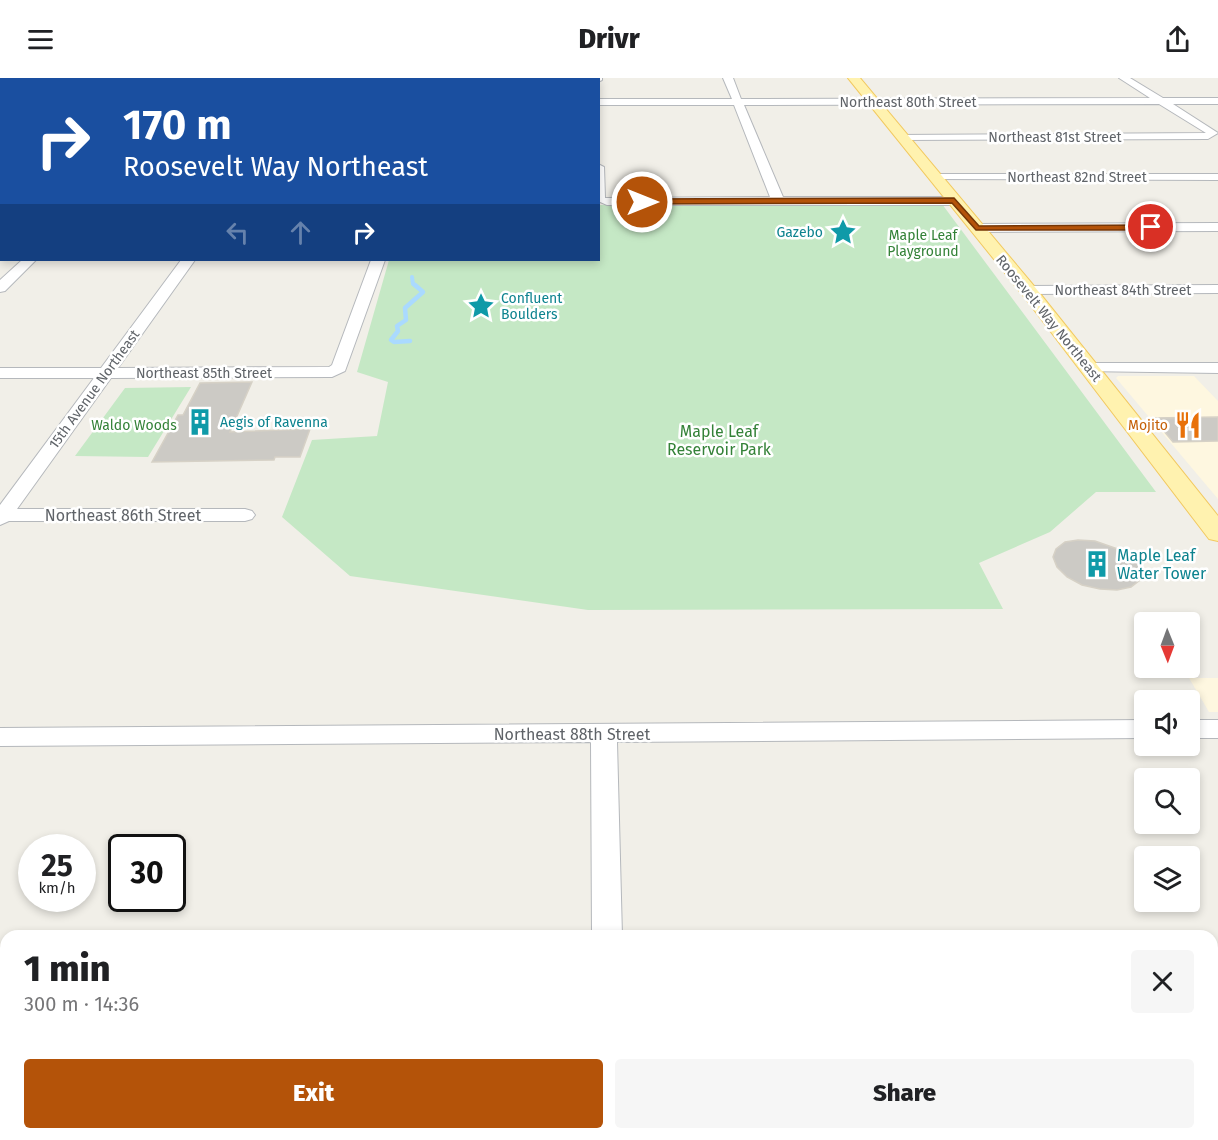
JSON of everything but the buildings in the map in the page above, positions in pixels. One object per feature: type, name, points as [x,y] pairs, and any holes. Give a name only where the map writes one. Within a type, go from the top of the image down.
[{"type":"main road","name":"Roosevelt Way Northeast","points":[[855,78],[1089,368],[1209,510],[1218,533]]},
{"type":"street","points":[[728,78],[778,201]]},
{"type":"street","points":[[1124,78],[1214,135]]},
{"type":"street","name":"Northeast 80th Street","points":[[600,102],[1218,101]]},
{"type":"street","name":"Northeast 81st Street","points":[[902,137],[1214,135]]},
{"type":"street","name":"Northeast 82nd Street","points":[[936,177],[1218,177]]},
{"type":"street","points":[[601,200],[954,201]]},
{"type":"street","points":[[976,228],[1218,227]]},
{"type":"street","points":[[0,288],[27,261]]},
{"type":"street","name":"15th Avenue Northeast","points":[[1,517],[187,261]]},
{"type":"street","name":"Northeast 85th Street","points":[[0,373],[337,370],[378,261]]},
{"type":"street","name":"Northeast 84th Street","points":[[1028,290],[1218,289]]},
{"type":"street","points":[[1089,368],[1218,368]]},
{"type":"street","name":"Northeast 86th Street","points":[[1,517],[245,515]]},
{"type":"street","name":"Northeast 88th Street","points":[[0,737],[1134,729]]},
{"type":"street","points":[[1200,729],[1218,729]]},
{"type":"street","points":[[604,733],[607,930]]},
{"type":"shaded area","points":[[1118,376],[1194,376],[1218,401],[1218,499],[1116,378]]},
{"type":"shaded area","points":[[1189,678],[1218,678],[1218,712],[1209,712],[1200,697],[1200,690],[1196,690]]},
{"type":"green space","name":"Maple Leaf Reservoir Park","points":[[942,204],[1156,492],[1096,492],[1050,532],[979,563],[1003,609],[588,610],[350,576],[282,517],[312,440],[377,436],[388,382],[357,372],[389,261],[600,261],[600,205]]},
{"type":"green space","name":"Waldo Woods","points":[[191,387],[148,457],[75,456],[125,388]]},
{"type":"waterway","points":[[412,277],[413,284],[417,287]]},
{"type":"waterway","points":[[410,341],[394,342],[391,340],[398,331],[397,326],[406,320],[405,308],[423,292],[415,285]]},
{"type":"place","name":"Gazebo","points":[[843,232]]},
{"type":"place","name":"Confluent Boulders","points":[[481,306]]},
{"type":"place","name":"Aegis of Ravenna","points":[[200,422]]},
{"type":"place","name":"Mojito","points":[[1188,425]]},
{"type":"place","name":"Maple Leaf Water Tower","points":[[1097,564]]},
{"type":"route","points":[[642,202],[954,201],[976,228],[1151,227]]},
{"type":"park label","name":"Maple Leaf Playground","points":[[923,244]]}]
